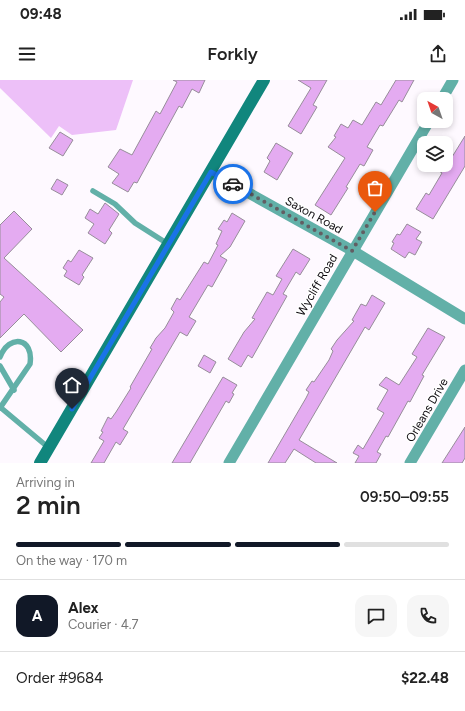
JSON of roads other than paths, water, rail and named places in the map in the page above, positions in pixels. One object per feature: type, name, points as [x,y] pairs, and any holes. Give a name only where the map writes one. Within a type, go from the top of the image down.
[{"type":"street","points":[[40,463],[264,80]]},
{"type":"street","points":[[446,92],[453,80]]},
{"type":"street","name":"Wycliff Road","points":[[229,463],[425,128]]},
{"type":"street","name":"Saxon Road","points":[[211,172],[352,251],[465,319]]},
{"type":"street","name":"Orleans Drive","points":[[410,463],[465,370]]},
{"type":"lane","points":[[93,191],[114,204],[135,223],[168,244]]},
{"type":"lane","points":[[0,356],[13,341],[25,343],[30,351],[32,356],[30,364],[14,390],[0,408],[49,448]]},
{"type":"lane","points":[[0,366],[14,390]]}]
